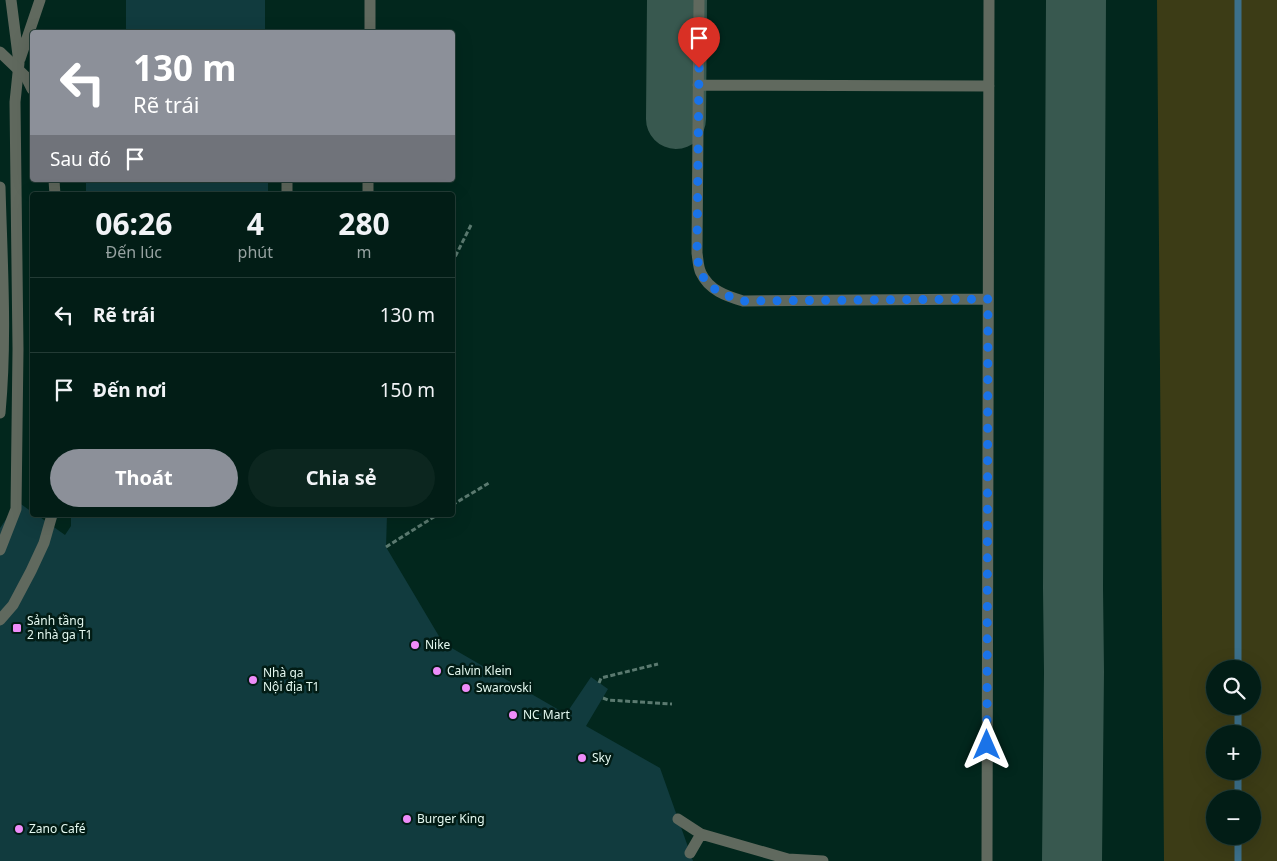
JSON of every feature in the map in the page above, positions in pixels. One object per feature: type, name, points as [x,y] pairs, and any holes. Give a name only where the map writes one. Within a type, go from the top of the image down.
[{"type":"lane","points":[[0,550],[16,509],[18,349],[15,102],[18,63],[11,0]]},
{"type":"lane","points":[[18,63],[40,0]]},
{"type":"lane","points":[[370,0],[370,30]]},
{"type":"lane","points":[[699,0],[697,253],[700,272],[709,285],[725,296],[744,301],[988,299]]},
{"type":"lane","points":[[986,861],[988,0]]},
{"type":"lane","points":[[0,52],[26,77],[30,85]]},
{"type":"lane","points":[[698,85],[989,86]]},
{"type":"lane","points":[[0,187],[3,384],[0,413]]},
{"type":"lane","points":[[0,620],[13,605],[31,571],[44,543],[51,517]]},
{"type":"lane","points":[[678,819],[701,834],[788,859],[824,861]]},
{"type":"lane","points":[[690,853],[701,834]]},
{"type":"path","points":[[455,257],[472,223]]},
{"type":"path","points":[[455,504],[488,483]]},
{"type":"path","points":[[386,547],[434,517]]},
{"type":"path","points":[[599,682],[601,678],[658,664]]},
{"type":"path","points":[[603,698],[608,700],[672,704]]},
{"type":"shaded area","points":[[1157,0],[1277,0],[1277,861],[1164,861]]},
{"type":"building","points":[[126,0],[265,0],[265,30],[126,30]]},
{"type":"building","points":[[86,182],[268,182],[268,192],[86,192]]},
{"type":"building","name":"Nhà ga Nội địa T1","points":[[18,502],[30,511],[30,517],[40,517],[65,535],[71,526],[71,517],[387,517],[386,547],[443,643],[566,714],[591,677],[608,689],[586,726],[660,768],[693,861],[0,861],[0,528]]},
{"type":"waterway","points":[[1238,0],[1238,660]]},
{"type":"waterway","points":[[1238,715],[1238,725]]},
{"type":"waterway","points":[[1238,780],[1238,790]]},
{"type":"waterway","points":[[1238,845],[1238,861]]},
{"type":"taxiway","points":[[676,119],[677,0]]},
{"type":"taxiway","points":[[1072,861],[1076,0]]},
{"type":"place","name":"Sảnh tầng 2 nhà ga T1","points":[[17,628]]},
{"type":"place","name":"Nike","points":[[415,645]]},
{"type":"place","name":"Calvin Klein","points":[[437,671]]},
{"type":"place","name":"Nhà ga Nội địa T1","points":[[253,680]]},
{"type":"place","name":"Swarovski","points":[[466,688]]},
{"type":"place","name":"NC Mart","points":[[513,715]]},
{"type":"place","name":"Sky","points":[[582,758]]},
{"type":"place","name":"Burger King","points":[[407,819]]},
{"type":"place","name":"Zano Café","points":[[19,829]]},
{"type":"route","points":[[699,68],[697,253],[700,272],[709,285],[725,296],[744,301],[988,299],[987,745]]}]
